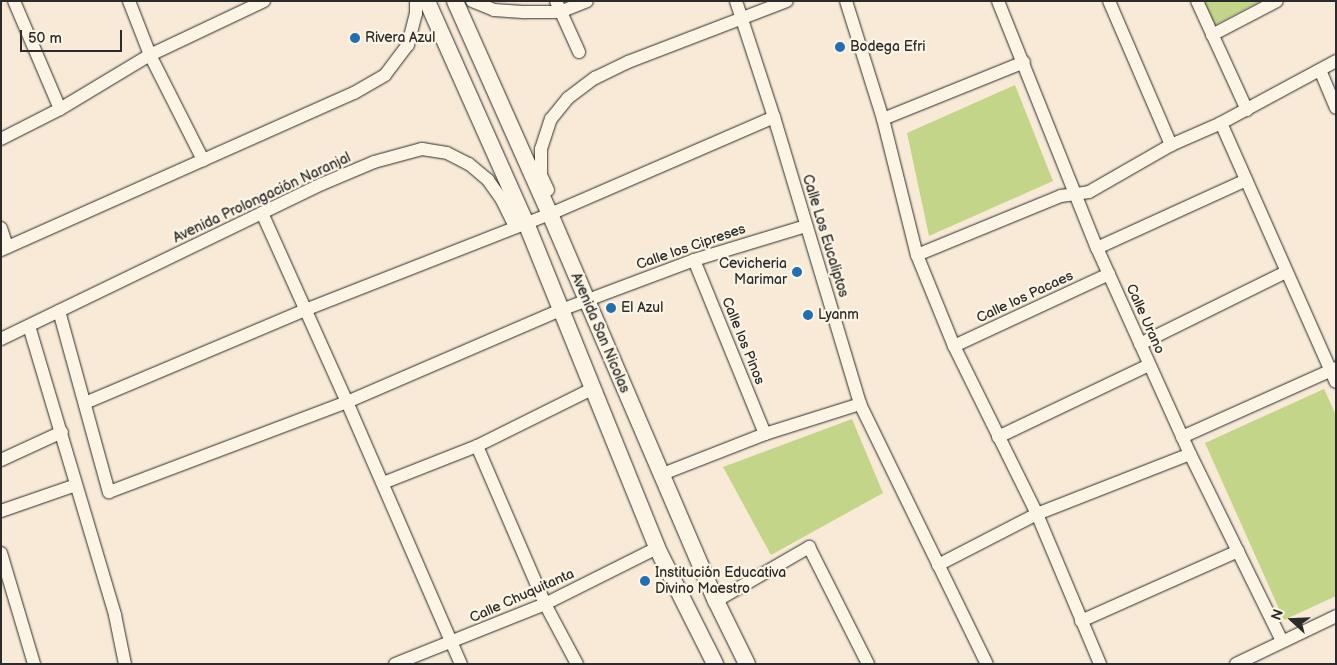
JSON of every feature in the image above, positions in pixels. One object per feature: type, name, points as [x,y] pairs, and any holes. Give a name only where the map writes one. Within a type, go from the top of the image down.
[{"type":"street","points":[[14,1],[60,109]]},
{"type":"street","points":[[129,1],[150,55],[203,160]]},
{"type":"street","points":[[1,139],[60,109],[150,55],[264,1]]},
{"type":"street","points":[[1,228],[4,249],[354,93],[385,75],[408,45],[416,14],[416,1]]},
{"type":"street","name":"Avenida San Nicolas","points":[[427,1],[521,225],[561,310],[657,548],[715,664]]},
{"type":"street","name":"Avenida San Nicolas","points":[[455,1],[553,212],[587,300],[660,475],[746,664]]},
{"type":"street","points":[[472,1],[494,10],[558,7],[587,1]]},
{"type":"street","name":"Calle Los Eucaliptos","points":[[736,1],[774,117],[860,404],[987,664]]},
{"type":"street","points":[[553,212],[541,175],[541,149],[550,118],[568,98],[595,78],[628,62],[742,20],[787,1]]},
{"type":"street","points":[[846,1],[883,119],[917,255],[954,346],[1037,514],[1100,664]]},
{"type":"street","name":"Calle Urano","points":[[998,1],[1024,62],[1074,194],[1108,274],[1190,454],[1282,641]]},
{"type":"street","points":[[1109,1],[1171,145]]},
{"type":"street","points":[[1197,1],[1247,110]]},
{"type":"street","points":[[1212,35],[1277,1]]},
{"type":"street","points":[[558,7],[579,52]]},
{"type":"street","points":[[917,255],[1061,196],[1089,192],[1171,145],[1247,110],[1336,61]]},
{"type":"street","points":[[883,119],[1024,62]]},
{"type":"street","points":[[1320,70],[1336,108]]},
{"type":"street","points":[[59,311],[85,403],[305,310],[553,212],[774,117]]},
{"type":"street","points":[[1182,437],[1334,374],[1286,272],[1221,123]]},
{"type":"street","name":"Avenida Prolongación Naranjal","points":[[1,339],[322,184],[374,162],[422,149],[447,153],[469,164],[492,187],[521,225]]},
{"type":"street","points":[[1097,248],[1246,180]]},
{"type":"street","points":[[262,214],[347,402],[461,664]]},
{"type":"street","name":"Calle los Cipreses","points":[[85,403],[109,492],[347,402],[587,300],[694,260],[806,226]]},
{"type":"street","name":"Calle los Pinos","points":[[694,260],[765,434]]},
{"type":"street","points":[[1140,344],[1286,272]]},
{"type":"street","name":"Calle los Pacaes","points":[[954,346],[1108,274]]},
{"type":"street","points":[[29,326],[116,615],[126,664]]},
{"type":"street","points":[[998,437],[1149,365]]},
{"type":"street","points":[[382,483],[477,446],[592,389]]},
{"type":"street","points":[[660,475],[765,434],[860,404]]},
{"type":"street","points":[[1,460],[62,432]]},
{"type":"street","points":[[477,446],[545,604],[577,664]]},
{"type":"street","points":[[938,565],[1037,514],[1190,454]]},
{"type":"street","points":[[1,511],[76,485]]},
{"type":"street","points":[[716,601],[810,547],[868,664]]},
{"type":"street","name":"Calle Chuquitanta","points":[[395,664],[545,604],[657,548]]},
{"type":"street","points":[[1081,621],[1238,551]]},
{"type":"street","points":[[1,553],[34,664]]},
{"type":"street","points":[[1236,664],[1336,616]]},
{"type":"green space","points":[[1204,1],[1261,1],[1215,25]]},
{"type":"green space","points":[[1015,85],[1053,181],[929,236],[907,133]]},
{"type":"green space","points":[[1324,389],[1336,415],[1336,596],[1284,620],[1205,443]]},
{"type":"green space","points":[[852,419],[883,493],[771,555],[723,467]]},
{"type":"place","name":"Rivera Azul","points":[[355,38]]},
{"type":"place","name":"Bodega Efri","points":[[840,47]]},
{"type":"place","name":"Cevicheria Marimar","points":[[797,272]]},
{"type":"place","name":"El Azul","points":[[611,308]]},
{"type":"place","name":"Lyanm","points":[[808,315]]},
{"type":"place","name":"Institución Educativa Divino Maestro","points":[[645,581]]}]
